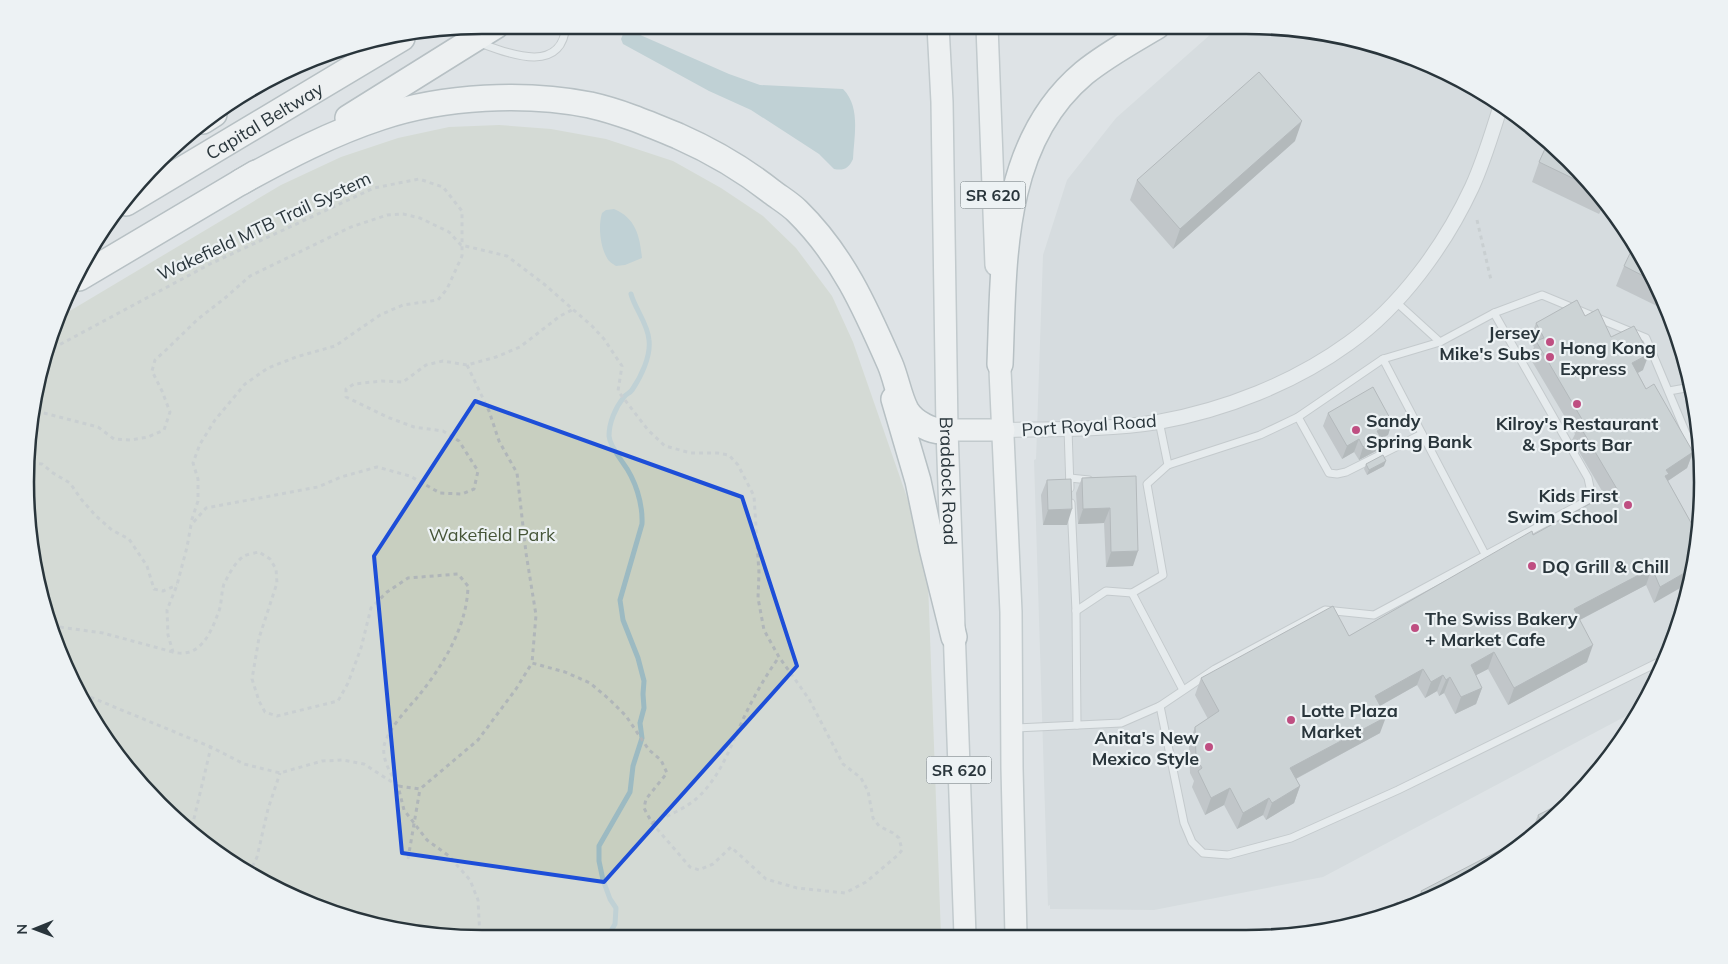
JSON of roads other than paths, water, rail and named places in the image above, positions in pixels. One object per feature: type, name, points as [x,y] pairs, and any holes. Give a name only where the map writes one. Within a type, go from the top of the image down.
[{"type":"highway","points":[[85,275],[482,34]]},
{"type":"highway","points":[[1000,364],[1004,276],[1009,225],[1017,182],[1030,143],[1042,120],[1061,96],[1083,74],[1110,54],[1144,34]]},
{"type":"highway","name":"Capital Beltway","points":[[136,197],[395,42]]},
{"type":"highway","points":[[241,182],[330,136],[382,116],[433,104],[489,98],[540,99],[590,105],[641,120],[699,145],[749,174],[796,210],[831,249],[859,294],[893,372],[906,410],[917,422],[930,429],[947,430]]},
{"type":"highway","points":[[876,332],[903,436],[918,481],[954,637]]},
{"type":"main road","name":"Braddock Road","points":[[938,34],[942,102],[947,430],[965,930]]},
{"type":"main road","name":"SR 620","points":[[987,34],[1011,612],[1016,930]]},
{"type":"main road","points":[[947,430],[1004,430]]},
{"type":"street","name":"Port Royal Road","points":[[1004,430],[1117,427],[1159,422],[1218,407],[1281,383],[1350,343],[1381,316],[1410,285],[1434,254],[1471,189],[1484,158],[1499,112]]},
{"type":"lane","points":[[472,40],[506,53],[537,57],[547,55],[561,46],[565,34]]},
{"type":"lane","points":[[1137,483],[1147,484],[1168,465],[1260,434],[1298,417],[1383,360],[1440,342],[1494,314],[1542,295],[1646,338],[1692,446]]},
{"type":"lane","points":[[1395,301],[1440,342]]},
{"type":"lane","points":[[1012,728],[1121,723],[1160,706],[1218,667],[1325,610],[1374,615],[1582,505],[1588,500],[1591,492],[1588,478],[1494,314]]},
{"type":"lane","points":[[1383,360],[1486,556]]},
{"type":"lane","points":[[1669,392],[1684,388]]},
{"type":"lane","points":[[1298,417],[1329,473],[1346,472],[1422,434]]},
{"type":"lane","points":[[1159,422],[1168,465]]},
{"type":"lane","points":[[1068,428],[1076,612],[1078,726]]},
{"type":"lane","points":[[1070,478],[1099,480]]},
{"type":"lane","points":[[1076,612],[1106,591],[1132,593],[1162,575],[1147,484]]},
{"type":"lane","points":[[1132,593],[1183,690]]},
{"type":"lane","points":[[1160,706],[1184,823],[1192,842],[1203,853],[1228,855],[1291,838],[1412,784],[1656,664]]},
{"type":"water","points":[[623,34],[638,34],[729,74],[760,85],[843,89],[849,96],[854,113],[853,159],[848,167],[841,170],[834,169],[819,154],[751,110],[709,91],[623,44],[621,39]]},
{"type":"water","points":[[614,209],[632,223],[640,243],[642,258],[625,265],[616,266],[609,261],[601,242],[600,224],[602,213],[606,210]]},
{"type":"waterway","points":[[612,930],[615,924],[616,908],[610,899],[603,880],[599,861],[599,846],[630,792],[633,766],[642,738],[640,723],[644,708],[644,681],[638,658],[623,620],[620,600],[642,524],[640,500],[635,484],[613,447],[609,436],[611,421],[615,411],[639,379],[648,353],[648,334],[631,294]]},
{"type":"place","name":"Jersey Mike's Subs","points":[[1550,342]]},
{"type":"place","name":"Hong Kong Express","points":[[1550,357]]},
{"type":"place","name":"Kilroy's Restaurant & Sports Bar","points":[[1577,404]]},
{"type":"place","name":"Sandy Spring Bank","points":[[1356,430]]},
{"type":"place","name":"Kids First Swim School","points":[[1628,505]]},
{"type":"place","name":"DQ Grill & Chill","points":[[1532,566]]},
{"type":"place","name":"The Swiss Bakery + Market Cafe","points":[[1415,628]]},
{"type":"place","name":"Lotte Plaza Market","points":[[1291,720]]},
{"type":"place","name":"Anita's New Mexico Style","points":[[1209,747]]},
{"type":"park label","name":"Wakefield Park","points":[[492,534]]}]
